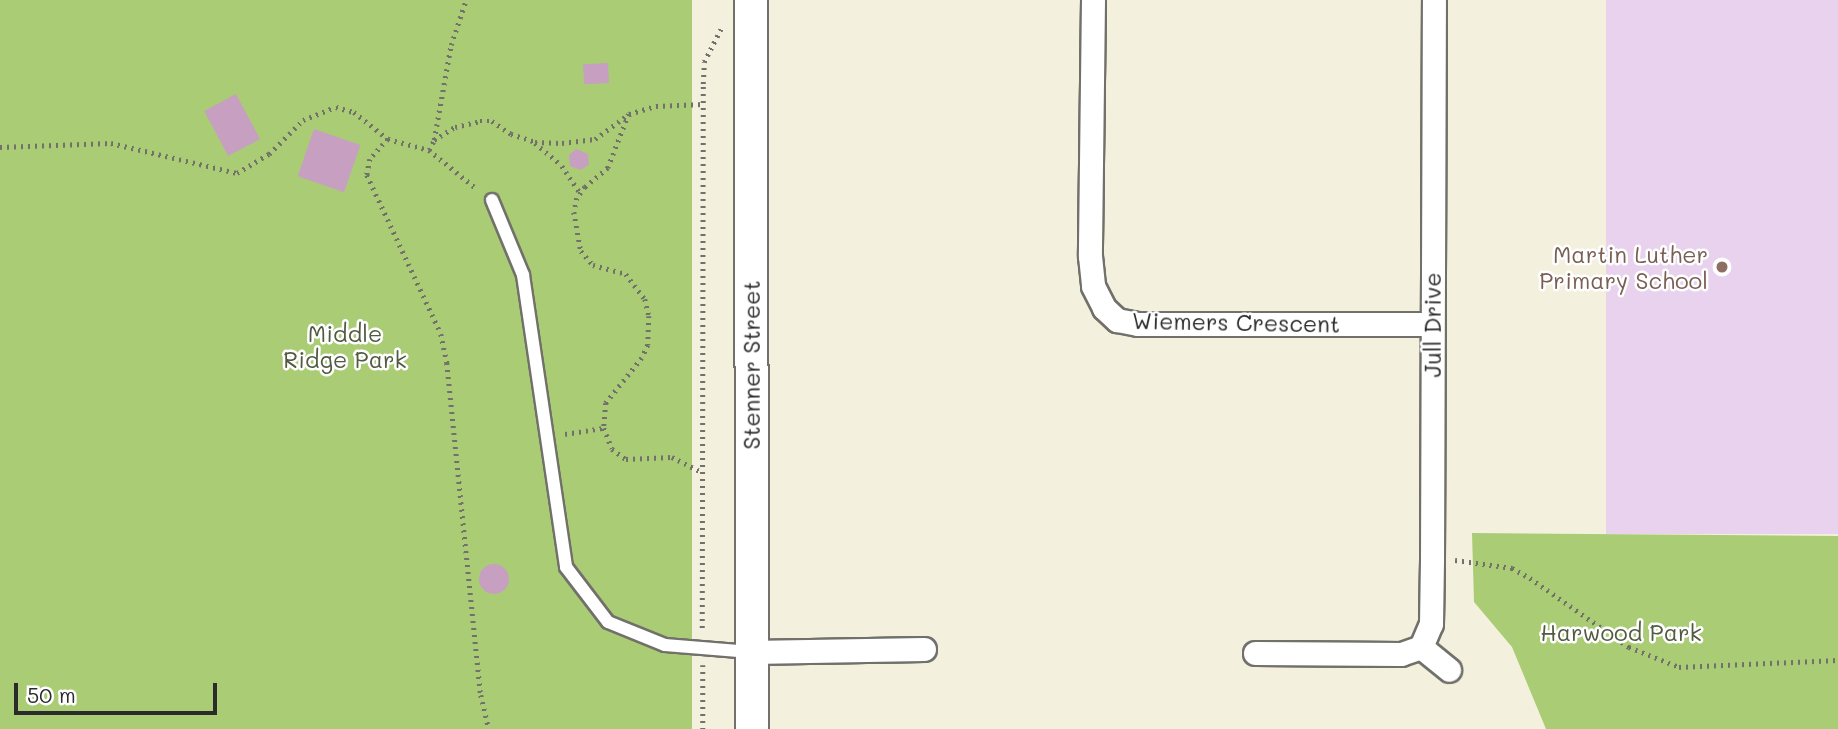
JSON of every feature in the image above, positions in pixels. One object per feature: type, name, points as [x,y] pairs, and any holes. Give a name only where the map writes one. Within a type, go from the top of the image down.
[{"type":"main road","name":"Stenner Street","points":[[751,0],[752,729]]},
{"type":"street","name":"Wiemers Crescent","points":[[1093,0],[1090,256],[1093,286],[1104,308],[1117,320],[1138,324],[1432,324]]},
{"type":"street","name":"Jull Drive","points":[[1422,647],[1430,624],[1432,561],[1434,0]]},
{"type":"street","points":[[1255,653],[1401,654],[1422,647],[1449,670]]},
{"type":"street","points":[[751,652],[924,649]]},
{"type":"lane","points":[[492,200],[523,275],[566,567],[608,622],[665,645],[751,652]]},
{"type":"path","points":[[429,150],[434,139],[451,45],[466,0]]},
{"type":"path","points":[[703,729],[700,471],[704,62],[722,23]]},
{"type":"path","points":[[434,139],[455,127],[480,121],[492,121],[511,134],[535,142],[562,143],[595,139],[629,114],[656,106],[703,104]]},
{"type":"path","points":[[0,147],[111,143],[237,173],[269,153],[303,121],[336,107],[354,112],[388,139],[429,150],[492,200]]},
{"type":"path","points":[[629,114],[608,168],[580,193],[574,212],[580,251],[593,265],[626,274],[645,299],[649,316],[648,345],[642,358],[606,403],[604,428],[612,449],[626,459],[672,457],[700,471]]},
{"type":"path","points":[[388,139],[370,159],[367,175],[441,334],[481,695],[489,729]]},
{"type":"path","points":[[535,142],[562,166],[580,193]]},
{"type":"path","points":[[547,437],[604,428]]},
{"type":"path","points":[[1432,561],[1472,561],[1512,568],[1629,647],[1679,667],[1838,660]]},
{"type":"shaded area","name":"Martin Luther Primary School","points":[[1606,0],[1838,0],[1838,534],[1606,534]]},
{"type":"green space","name":"Middle Ridge Park","points":[[0,0],[692,0],[692,729],[0,729]]},
{"type":"green space","name":"Harwood Park","points":[[1472,533],[1838,536],[1838,729],[1546,729],[1512,647],[1474,602]]},
{"type":"building","points":[[608,63],[609,83],[584,84],[583,64]]},
{"type":"building","points":[[236,94],[260,139],[228,156],[204,111]]},
{"type":"building","points":[[314,129],[360,145],[344,192],[298,176]]},
{"type":"building","points":[[576,149],[588,154],[589,165],[580,170],[570,166],[569,155]]},
{"type":"building","points":[[494,564],[505,568],[509,579],[505,590],[494,594],[483,590],[479,579],[483,568]]},
{"type":"place","name":"Martin Luther Primary School","points":[[1722,267]]}]
